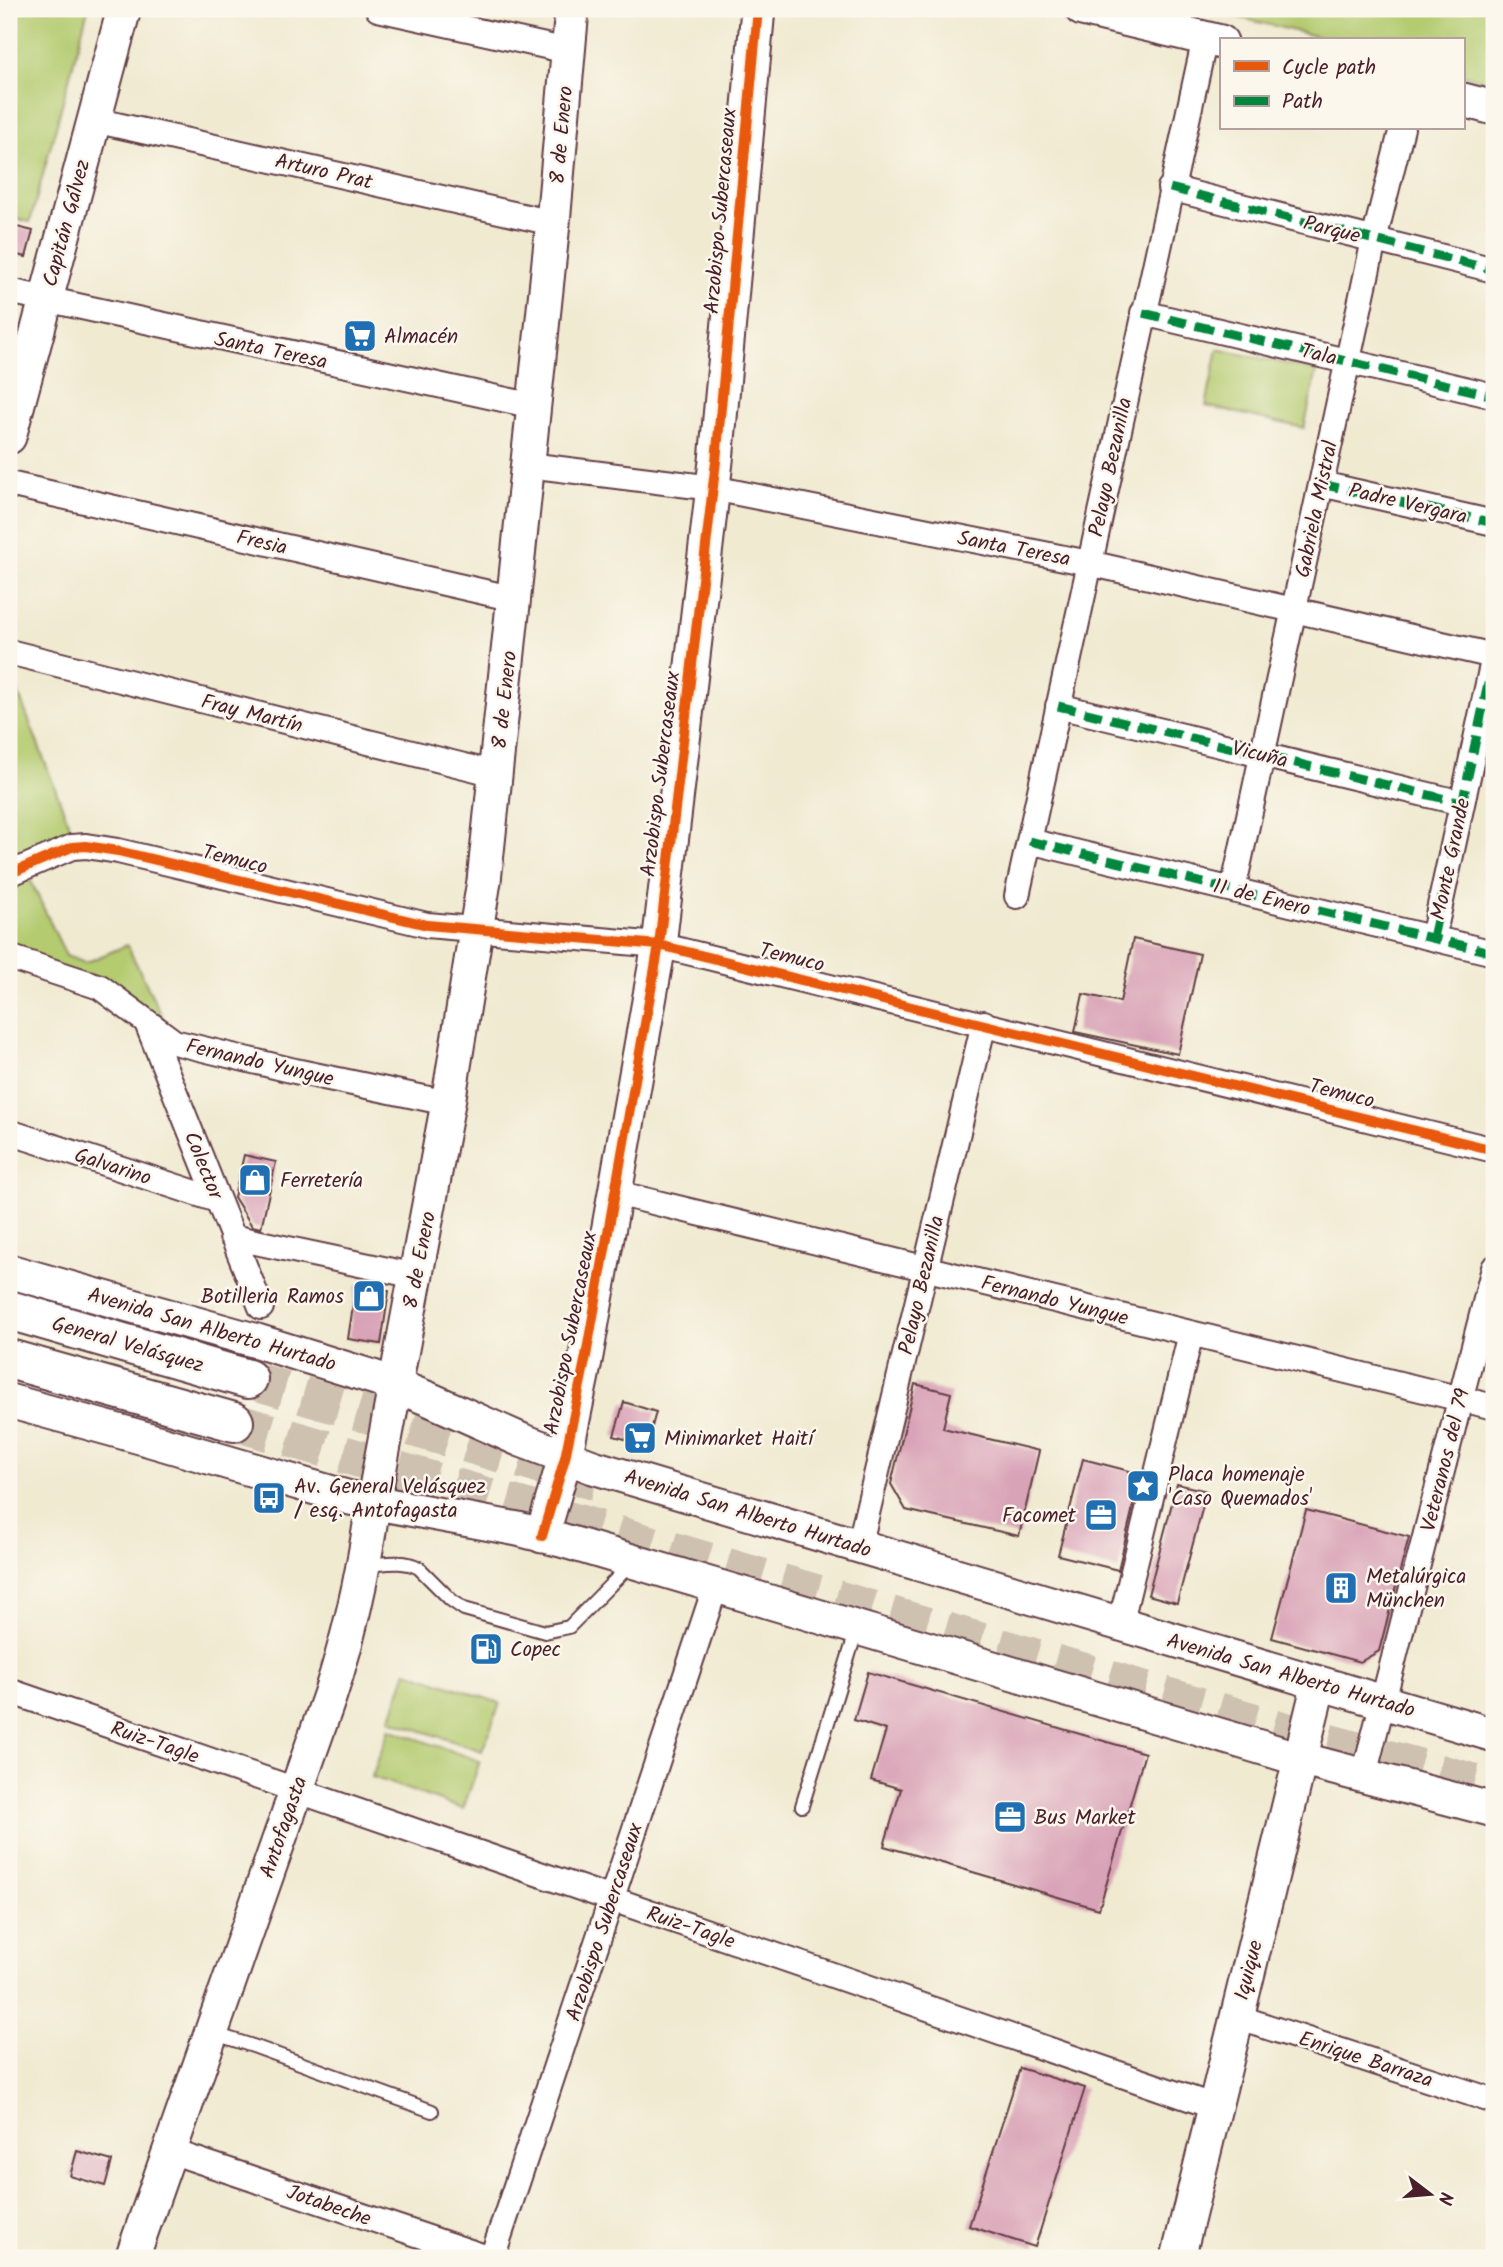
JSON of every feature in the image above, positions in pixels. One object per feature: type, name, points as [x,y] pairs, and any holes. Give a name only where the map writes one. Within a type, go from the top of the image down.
[{"type":"highway","name":"General Velásquez","points":[[9,1310],[248,1378]]},
{"type":"highway","points":[[9,1359],[234,1422]]},
{"type":"street","name":"Capitán Gálvez","points":[[9,437],[124,9]]},
{"type":"street","points":[[378,9],[568,51]]},
{"type":"street","name":"8 de Enero","points":[[395,1385],[448,1103],[477,930],[515,599],[572,9]]},
{"type":"street","name":"Arzobispo Subercaseaux","points":[[542,1536],[565,1458],[616,1193],[659,945],[713,488],[758,9]]},
{"type":"street","points":[[1082,9],[1213,40]]},
{"type":"street","name":"Pelayo Bezanilla","points":[[1017,896],[1170,188],[1213,40]]},
{"type":"street","points":[[1464,100],[1494,108]]},
{"type":"street","name":"Arturo Prat","points":[[94,120],[553,223]]},
{"type":"street","name":"Gabriela Mistral","points":[[1233,890],[1374,240],[1402,130]]},
{"type":"street","name":"Parque","points":[[1170,188],[1494,270]]},
{"type":"street","name":"Santa Teresa","points":[[9,292],[534,406]]},
{"type":"street","name":"Tala","points":[[1143,313],[1494,396]]},
{"type":"street","name":"Santa Teresa","points":[[528,465],[713,488],[1089,563],[1494,656]]},
{"type":"street","name":"Fresia","points":[[9,484],[515,599]]},
{"type":"street","name":"Padre Vergara","points":[[1321,484],[1494,523]]},
{"type":"street","name":"Fray Martín","points":[[9,652],[496,774]]},
{"type":"street","name":"Monte Grande","points":[[1433,938],[1494,656]]},
{"type":"street","name":"Vicuña","points":[[1058,706],[1462,803]]},
{"type":"street","name":"11 de Enero","points":[[1029,841],[1494,953]]},
{"type":"street","name":"Temuco","points":[[9,874],[72,847],[86,846],[118,851],[427,925],[659,945],[1494,1150]]},
{"type":"street","name":"Fernando Yungue","points":[[9,957],[100,987],[174,1042],[448,1103]]},
{"type":"street","name":"Colector","points":[[147,1023],[261,1307]]},
{"type":"street","name":"Pelayo Bezanilla","points":[[859,1547],[984,1023]]},
{"type":"street","name":"Galvarino","points":[[9,1132],[217,1200]]},
{"type":"street","name":"Fernando Yungue","points":[[616,1193],[1494,1407]]},
{"type":"street","points":[[232,1237],[416,1276]]},
{"type":"street","name":"Veteranos del 79","points":[[1364,1775],[1494,1268]]},
{"type":"street","name":"Avenida San Alberto Hurtado","points":[[9,1272],[257,1341],[395,1385],[565,1458],[1494,1735]]},
{"type":"street","points":[[1120,1625],[1191,1333]]},
{"type":"street","name":"Antofagasta","points":[[132,2258],[342,1659],[365,1565],[373,1504],[395,1385]]},
{"type":"street","points":[[9,1401],[373,1504],[542,1536],[634,1561],[1300,1759],[1494,1810]]},
{"type":"street","points":[[365,1565],[391,1532],[415,1511]]},
{"type":"street","name":"Arzobispo Subercaseaux","points":[[490,2258],[716,1585]]},
{"type":"street","name":"Iquique","points":[[1178,2258],[1319,1683]]},
{"type":"street","name":"Ruiz-Tagle","points":[[9,1691],[1215,2108]]},
{"type":"street","name":"Enrique Barraza","points":[[1237,2017],[1494,2101]]},
{"type":"street","name":"Jotabeche","points":[[170,2151],[490,2258]]},
{"type":"lane","points":[[365,1565],[413,1564],[464,1609],[545,1632],[569,1627],[634,1561]]},
{"type":"lane","points":[[802,1805],[858,1627]]},
{"type":"lane","points":[[211,2033],[432,2111]]},
{"type":"green space","points":[[9,9],[88,9],[30,222],[9,217]]},
{"type":"green space","points":[[1205,9],[1494,9],[1494,83],[1464,75],[1464,38],[1323,38]]},
{"type":"green space","points":[[1218,349],[1317,371],[1304,428],[1206,406]]},
{"type":"green space","points":[[9,669],[74,837],[21,860],[66,956],[85,963],[127,945],[165,1022],[9,954]]},
{"type":"green space","points":[[407,1671],[500,1703],[482,1751],[390,1720]]},
{"type":"green space","points":[[389,1729],[480,1761],[463,1809],[372,1777]]},
{"type":"building","points":[[9,225],[33,231],[26,257],[9,253]]},
{"type":"building","points":[[1133,939],[1200,954],[1178,1054],[1075,1032],[1083,994],[1120,1002]]},
{"type":"building","name":"Ferretería","points":[[244,1155],[276,1162],[261,1228],[252,1226],[234,1197]]},
{"type":"building","points":[[356,1286],[389,1291],[381,1344],[348,1339]]},
{"type":"building","points":[[915,1384],[951,1393],[943,1428],[1039,1451],[1019,1536],[906,1510],[891,1484]]},
{"type":"building","points":[[624,1402],[656,1412],[647,1445],[614,1436]]},
{"type":"building","name":"Facomet","points":[[1083,1459],[1141,1474],[1118,1570],[1058,1555]]},
{"type":"building","points":[[1177,1484],[1207,1491],[1177,1603],[1148,1595]]},
{"type":"building","name":"Metalúrgica München","points":[[1306,1510],[1409,1537],[1379,1651],[1360,1662],[1272,1638]]},
{"type":"building","name":"Bus Market","points":[[868,1672],[1145,1753],[1099,1909],[884,1846],[901,1789],[871,1780],[886,1730],[854,1720]]},
{"type":"building","points":[[1020,2068],[1085,2088],[1035,2247],[969,2226]]},
{"type":"building","points":[[77,2151],[112,2161],[105,2186],[70,2176]]},
{"type":"tunnel","points":[[248,1379],[596,1482]]},
{"type":"tunnel","points":[[234,1422],[1275,1728],[1494,1788]]},
{"type":"marked path","points":[[1170,188],[1494,270]]},
{"type":"marked path","points":[[1143,313],[1494,396]]},
{"type":"marked path","points":[[1321,484],[1494,523]]},
{"type":"marked path","points":[[1433,938],[1494,656]]},
{"type":"marked path","points":[[1058,706],[1462,803]]},
{"type":"marked path","points":[[1029,841],[1494,953]]},
{"type":"cycle path","points":[[542,1536],[565,1458],[586,1356],[659,945],[716,461],[758,9]]},
{"type":"cycle path","points":[[9,874],[72,847],[86,846],[118,851],[427,925],[659,945],[1494,1150]]},
{"type":"place","name":"Almacén","points":[[360,336]]},
{"type":"place","name":"Ferretería","points":[[255,1180]]},
{"type":"place","name":"Botilleria Ramos","points":[[369,1296]]},
{"type":"place","name":"Minimarket Haití","points":[[640,1438]]},
{"type":"place","name":"Placa homenaje 'Caso Quemados'","points":[[1143,1486]]},
{"type":"place","name":"Av. General Velásquez / esq. Antofagasta","points":[[269,1498]]},
{"type":"place","name":"Facomet","points":[[1101,1515]]},
{"type":"place","name":"Metalúrgica München","points":[[1341,1588]]},
{"type":"place","name":"Copec","points":[[486,1649]]},
{"type":"place","name":"Bus Market","points":[[1010,1817]]}]
